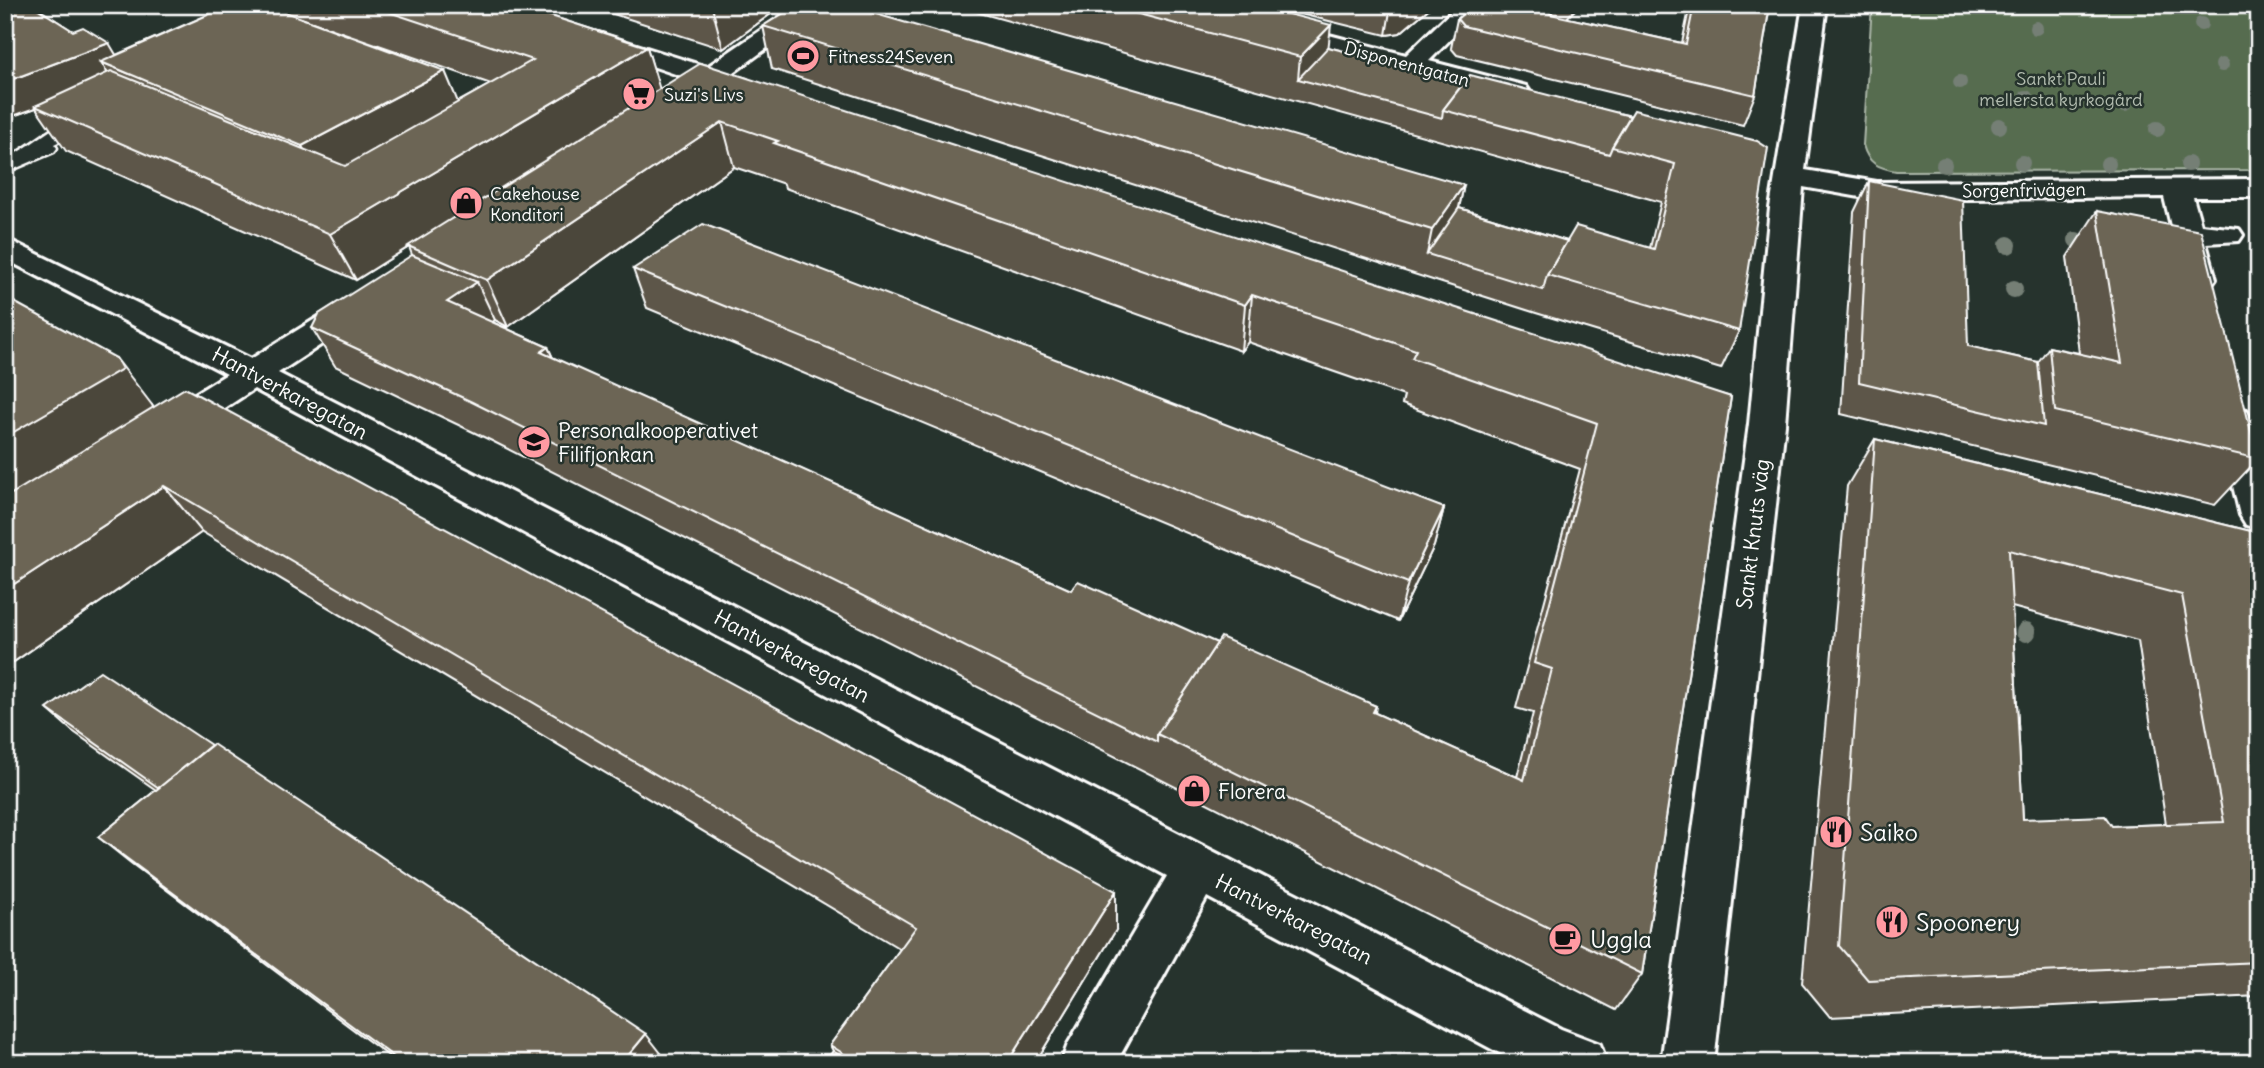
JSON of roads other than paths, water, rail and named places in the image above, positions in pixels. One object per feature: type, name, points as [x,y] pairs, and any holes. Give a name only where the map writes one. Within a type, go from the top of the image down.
[{"type":"street","points":[[675,100],[814,5]]},
{"type":"street","name":"Disponentgatan","points":[[1184,5],[1546,100]]},
{"type":"street","points":[[1411,65],[1472,5]]},
{"type":"street","name":"Sankt Knuts väg","points":[[1687,1063],[1767,424],[1785,208],[1784,166],[1815,5]]},
{"type":"street","points":[[570,31],[763,95]]},
{"type":"street","name":"Sorgenfrivägen","points":[[1784,166],[1877,191],[2259,188]]},
{"type":"street","points":[[2176,188],[2208,314]]},
{"type":"street","points":[[2188,233],[2228,235]]},
{"type":"street","name":"Hantverkaregatan","points":[[5,247],[255,373],[1197,869],[1546,1049],[1581,1063]]},
{"type":"street","points":[[141,445],[383,290]]},
{"type":"street","points":[[2229,394],[2251,528]]},
{"type":"street","points":[[1087,1063],[1197,869]]},
{"type":"lane","points":[[5,167],[111,115]]},
{"type":"place","name":"Fitness24Seven","points":[[803,56]]},
{"type":"place","name":"Suzi's Livs","points":[[639,94]]},
{"type":"place","name":"Cakehouse Konditori","points":[[466,203]]},
{"type":"place","name":"Personalkooperativet Filifjonkan","points":[[534,442]]},
{"type":"place","name":"Florera","points":[[1194,791]]},
{"type":"place","name":"Saiko","points":[[1836,832]]},
{"type":"place","name":"Spoonery","points":[[1892,922]]},
{"type":"place","name":"Uggla","points":[[1565,939]]},
{"type":"park label","name":"Sankt Pauli mellersta kyrkogård","points":[[2061,88]]}]
